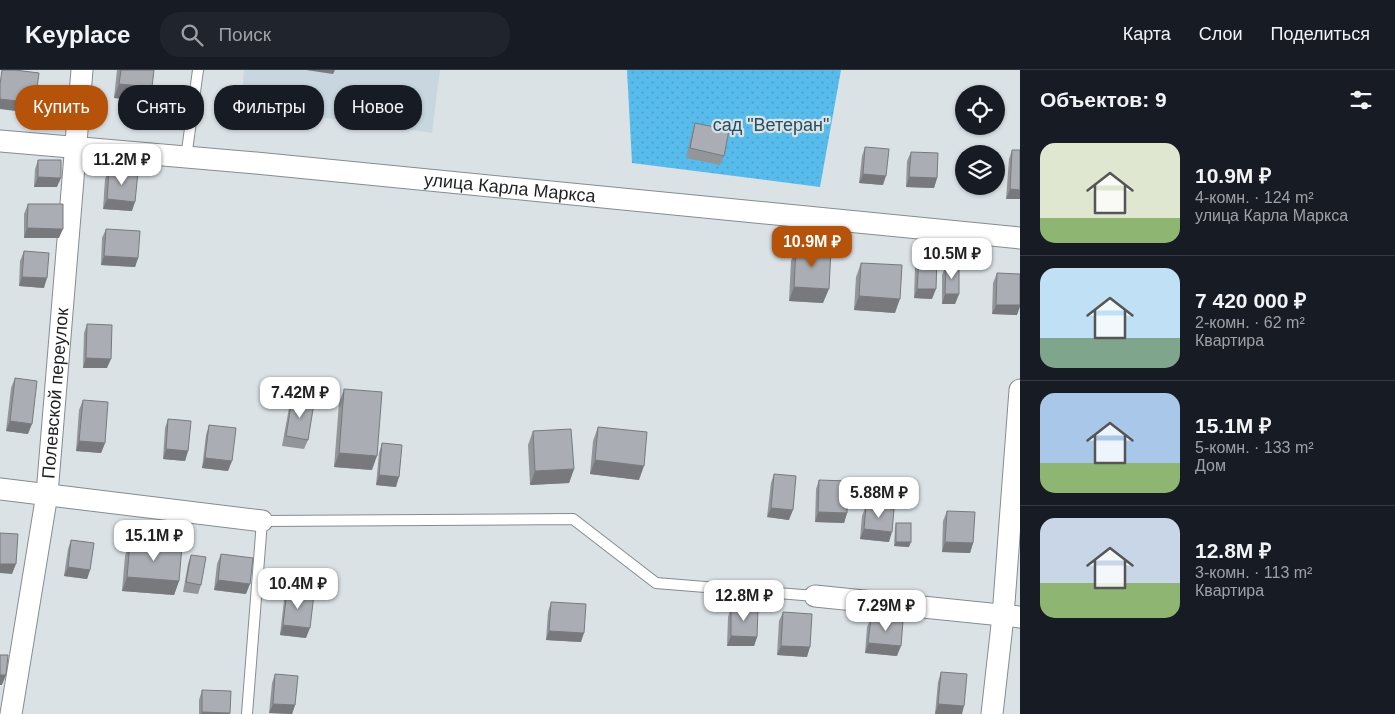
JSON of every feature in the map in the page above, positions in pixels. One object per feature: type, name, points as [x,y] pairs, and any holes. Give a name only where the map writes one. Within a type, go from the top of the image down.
[{"type":"street","name":"Полевской переулок","points":[[12,714],[47,494],[82,70]]},
{"type":"street","name":"улица Карла Маркса","points":[[0,141],[1020,238]]},
{"type":"street","points":[[992,714],[1011,616],[1020,390]]},
{"type":"street","points":[[0,489],[262,521]]},
{"type":"street","points":[[815,596],[1011,616]]},
{"type":"lane","points":[[186,158],[198,70]]},
{"type":"lane","points":[[247,714],[262,521],[573,519],[656,583],[815,596]]},
{"type":"shaded area","points":[[244,70],[440,70],[432,133],[411,130],[422,130],[422,85],[334,85],[334,119],[324,118],[324,85],[243,85]]},
{"type":"green space","name":"сад \"Ветеран\"","points":[[627,70],[841,70],[820,187],[632,163]]},
{"type":"building","points":[[2,70],[39,73],[37,85],[15,85],[15,101],[0,99]]},
{"type":"building","points":[[121,70],[154,70],[152,85],[119,84]]},
{"type":"building","points":[[695,123],[729,130],[724,156],[690,148]]},
{"type":"building","points":[[865,147],[889,149],[886,176],[863,174]]},
{"type":"building","points":[[1012,150],[1020,150],[1020,190],[1010,189]]},
{"type":"building","points":[[911,152],[938,153],[937,178],[909,177]]},
{"type":"building","points":[[38,160],[61,160],[61,178],[38,177]]},
{"type":"building","points":[[109,170],[138,172],[135,202],[107,199]]},
{"type":"building","points":[[28,204],[63,204],[63,229],[27,228]]},
{"type":"building","points":[[106,229],[140,231],[138,258],[104,256]]},
{"type":"building","points":[[796,247],[831,249],[829,289],[794,287]]},
{"type":"building","points":[[24,251],[49,253],[47,278],[22,277]]},
{"type":"building","points":[[919,258],[937,258],[936,289],[917,289]]},
{"type":"building","points":[[861,263],[902,265],[900,299],[859,296]]},
{"type":"building","points":[[946,265],[959,266],[959,294],[945,294]]},
{"type":"building","points":[[997,273],[1020,274],[1020,305],[996,305]]},
{"type":"building","points":[[87,324],[112,325],[111,359],[86,358]]},
{"type":"building","points":[[15,378],[37,381],[32,424],[10,421]]},
{"type":"building","points":[[344,389],[382,392],[377,456],[339,453]]},
{"type":"building","points":[[292,399],[314,403],[308,440],[286,436]]},
{"type":"building","points":[[83,400],[108,402],[105,443],[79,441]]},
{"type":"building","points":[[168,419],[191,421],[188,451],[166,449]]},
{"type":"building","points":[[209,425],[236,428],[232,461],[205,458]]},
{"type":"building","points":[[598,427],[647,432],[644,466],[595,460]]},
{"type":"building","points":[[571,429],[574,469],[535,471],[533,431]]},
{"type":"building","points":[[382,443],[402,445],[399,477],[379,475]]},
{"type":"building","points":[[774,474],[796,476],[793,510],[771,508]]},
{"type":"building","points":[[819,480],[848,481],[847,513],[818,512]]},
{"type":"building","points":[[866,506],[894,509],[892,532],[864,529]]},
{"type":"building","points":[[947,511],[975,512],[973,543],[945,542]]},
{"type":"building","points":[[896,523],[911,523],[911,542],[896,542]]},
{"type":"building","points":[[0,533],[18,534],[16,564],[0,564]]},
{"type":"building","points":[[71,540],[94,543],[90,570],[68,567]]},
{"type":"building","points":[[130,542],[182,546],[179,581],[127,577]]},
{"type":"building","points":[[221,554],[253,558],[250,584],[218,580]]},
{"type":"building","points":[[191,555],[206,557],[201,585],[186,582]]},
{"type":"building","points":[[287,591],[314,594],[310,628],[283,625]]},
{"type":"building","points":[[551,602],[586,604],[584,633],[549,631]]},
{"type":"building","points":[[731,608],[758,608],[757,637],[731,636]]},
{"type":"building","points":[[783,612],[812,614],[810,647],[781,646]]},
{"type":"building","points":[[871,618],[903,621],[901,646],[868,643]]},
{"type":"building","points":[[0,655],[8,655],[6,675],[0,675]]},
{"type":"building","points":[[941,672],[967,674],[964,706],[938,704]]},
{"type":"building","points":[[275,674],[298,676],[295,705],[273,704]]},
{"type":"building","points":[[202,690],[231,691],[230,713],[202,712]]}]
